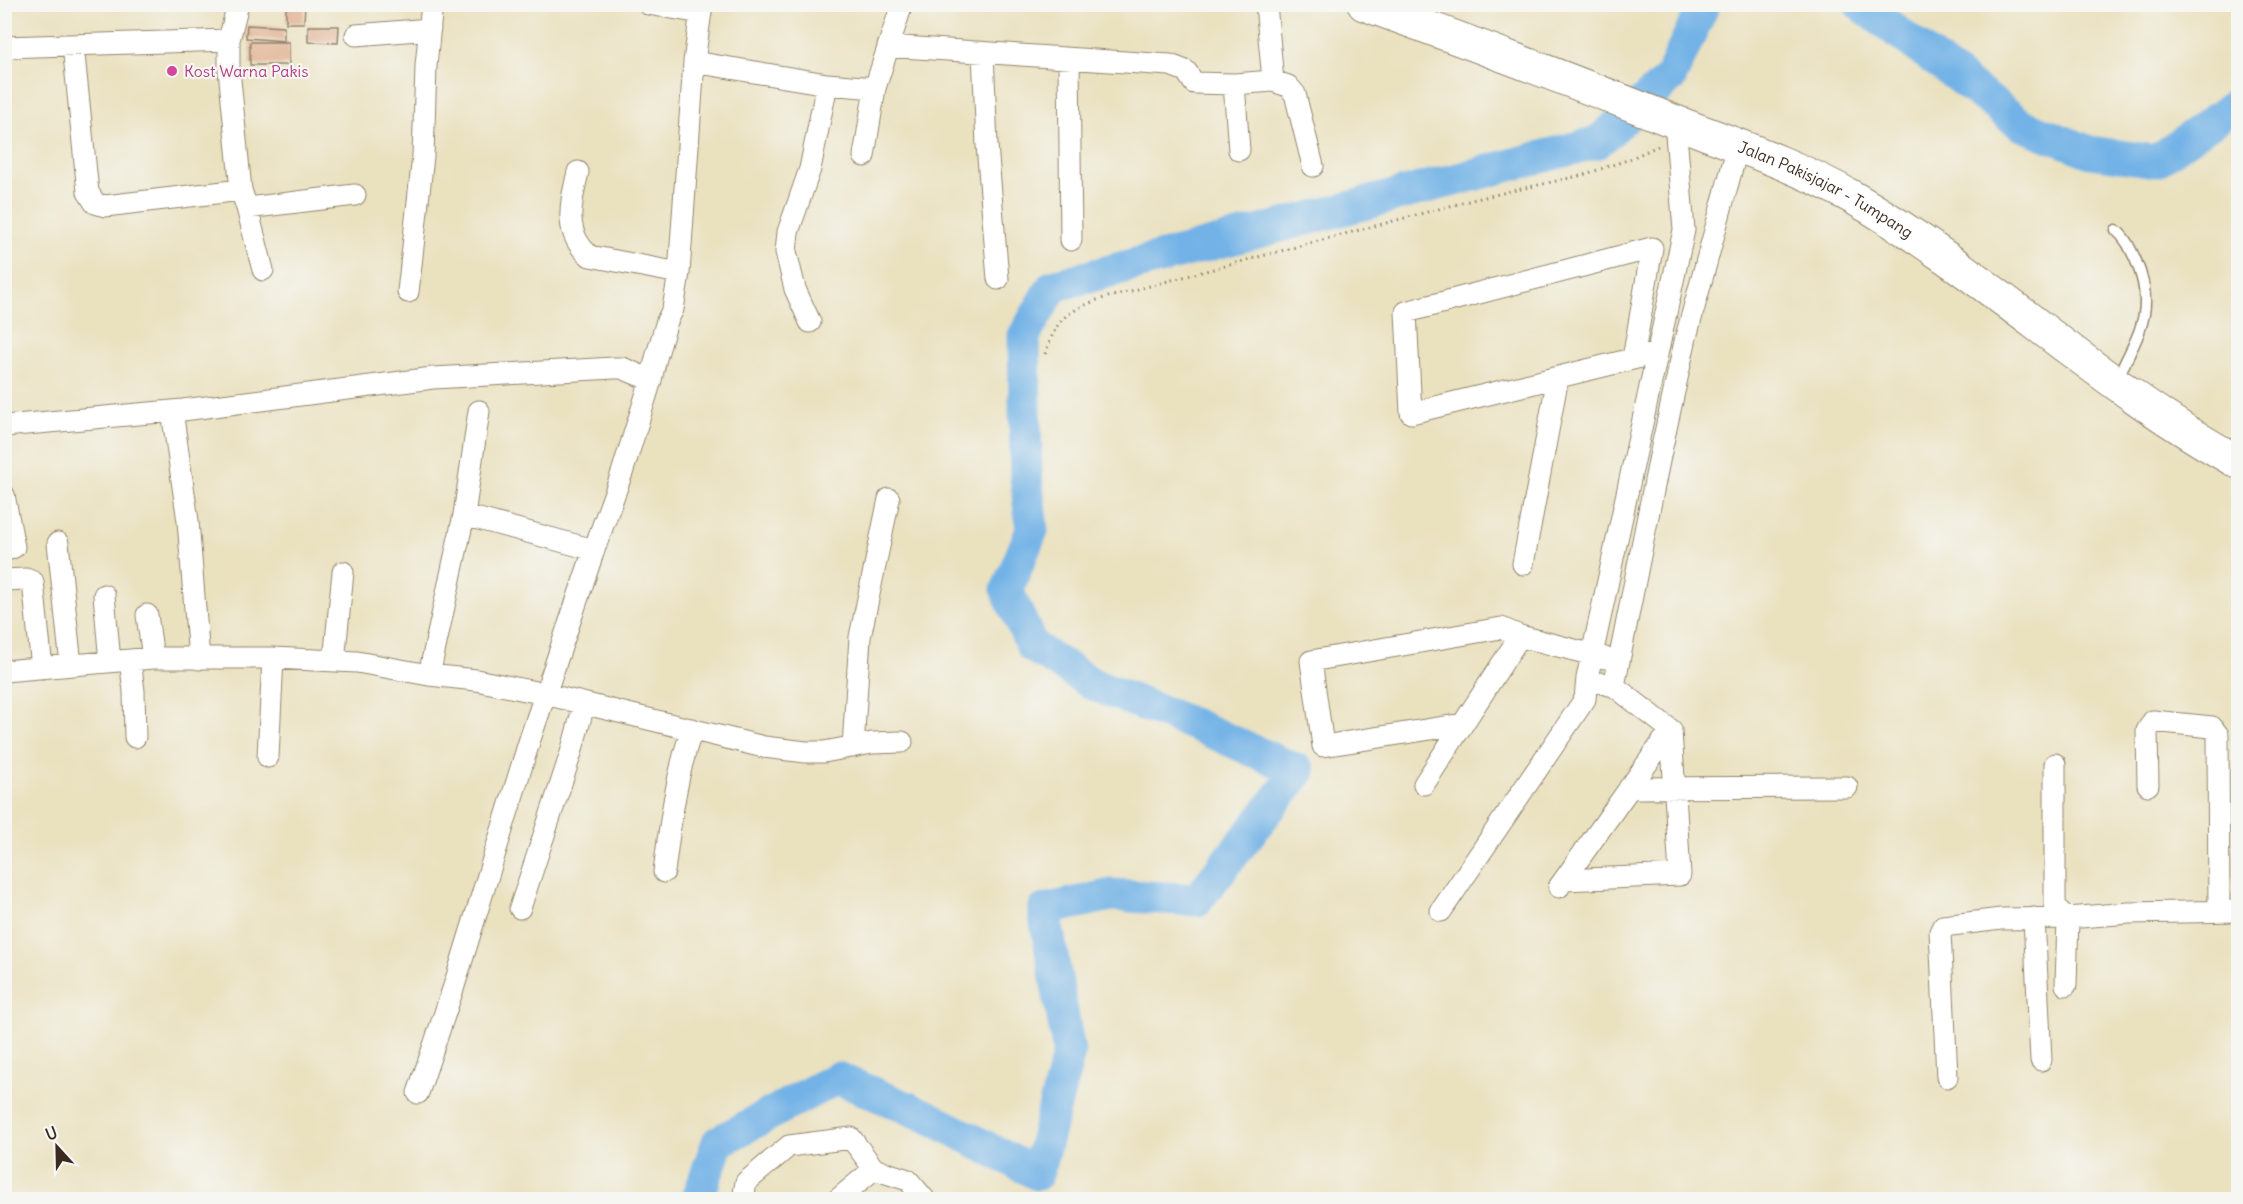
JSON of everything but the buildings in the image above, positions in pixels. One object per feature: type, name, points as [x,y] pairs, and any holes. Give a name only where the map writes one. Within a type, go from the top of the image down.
[{"type":"main road","name":"Jalan Pakisjajar - Tumpang","points":[[1364,4],[1589,87],[1822,181],[1882,216],[1995,291],[2074,354],[2156,412],[2238,462]]},
{"type":"street","points":[[238,4],[229,40],[229,70],[244,199],[263,270]]},
{"type":"street","points":[[408,292],[423,156],[432,4]]},
{"type":"street","points":[[418,1093],[454,986],[545,694],[622,473],[667,321],[674,309],[679,273],[694,62],[702,9],[648,4]]},
{"type":"street","points":[[864,156],[875,88],[902,4]]},
{"type":"street","points":[[1266,4],[1273,81]]},
{"type":"street","points":[[356,35],[429,28]]},
{"type":"street","points":[[4,47],[229,40]]},
{"type":"street","points":[[73,45],[88,192],[95,203],[105,206],[355,195]]},
{"type":"street","points":[[888,46],[1170,65],[1186,71],[1194,82],[1234,84],[1273,81],[1288,86],[1294,94],[1313,166]]},
{"type":"street","points":[[983,53],[998,279]]},
{"type":"street","points":[[1069,59],[1071,240]]},
{"type":"street","points":[[694,62],[826,84],[875,88]]},
{"type":"street","points":[[810,322],[795,288],[786,252],[788,232],[810,169],[826,84]]},
{"type":"street","points":[[1234,84],[1239,150]]},
{"type":"street","points":[[1441,911],[1586,699],[1587,678],[1684,230],[1679,123]]},
{"type":"street","points":[[1614,686],[1686,337],[1738,146]]},
{"type":"street","points":[[578,172],[570,209],[571,224],[581,248],[591,256],[679,273]]},
{"type":"street","points":[[1684,230],[1713,237]]},
{"type":"street","points":[[1633,359],[1652,249],[1406,312],[1411,413],[1633,359],[1657,353]]},
{"type":"street","points":[[1662,331],[1686,337]]},
{"type":"street","points":[[4,426],[172,411],[444,378],[622,368],[651,380]]},
{"type":"street","points":[[1523,564],[1558,377]]},
{"type":"street","points":[[172,411],[188,521],[199,659]]},
{"type":"street","points":[[429,675],[464,515],[478,411]]},
{"type":"street","points":[[1636,450],[1660,456]]},
{"type":"street","points":[[4,495],[14,547],[4,551]]},
{"type":"street","points":[[853,747],[860,637],[889,499]]},
{"type":"street","points":[[464,515],[594,550]]},
{"type":"street","points":[[58,543],[71,665]]},
{"type":"street","points":[[334,661],[343,572]]},
{"type":"street","points":[[4,580],[26,579],[31,580],[34,584],[42,668]]},
{"type":"street","points":[[1608,581],[1633,586]]},
{"type":"street","points":[[104,595],[120,661],[134,691],[135,737]]},
{"type":"street","points":[[147,615],[153,658]]},
{"type":"street","points":[[1462,724],[1323,746],[1311,660],[1501,628],[1520,636],[1618,662]]},
{"type":"street","points":[[1424,783],[1520,636]]},
{"type":"street","points":[[4,671],[153,658],[273,658],[357,662],[429,675],[476,680],[545,694],[764,747],[824,752],[902,742]]},
{"type":"street","points":[[268,757],[273,658]]},
{"type":"street","points":[[1587,678],[1614,686],[1671,730],[1680,875],[1562,884],[1671,730]]},
{"type":"street","points":[[520,908],[571,753],[584,705]]},
{"type":"street","points":[[1947,1077],[1940,932],[1943,926],[2001,919],[2229,911],[2218,735],[2212,727],[2153,721],[2147,730],[2148,785]]},
{"type":"street","points":[[664,872],[681,760],[692,729]]},
{"type":"street","points":[[2055,764],[2055,904],[2068,918],[2066,985]]},
{"type":"street","points":[[1629,788],[1847,787]]},
{"type":"street","points":[[2034,918],[2041,1060]]},
{"type":"street","points":[[743,1200],[746,1182],[789,1146],[851,1138],[874,1168],[908,1180],[926,1200]]},
{"type":"street","points":[[837,1200],[874,1168]]},
{"type":"lane","points":[[2116,230],[2129,246],[2144,280],[2147,305],[2141,329],[2116,382]]},
{"type":"path","points":[[1045,354],[1055,327],[1064,317],[1097,300],[1476,199],[1583,175],[1657,147],[1679,123]]},
{"type":"waterway","points":[[697,1200],[718,1142],[837,1078],[929,1117],[1037,1174],[1069,1052],[1044,910],[1111,895],[1197,900],[1299,771],[1195,725],[1094,685],[1032,646],[1007,590],[1032,530],[1026,476],[1024,336],[1053,286],[1598,142],[1670,78],[1704,4]]},
{"type":"waterway","points":[[1860,4],[2022,125],[2090,152],[2156,161],[2238,103]]},
{"type":"place","name":"Kost Warna Pakis","points":[[172,71]]}]
